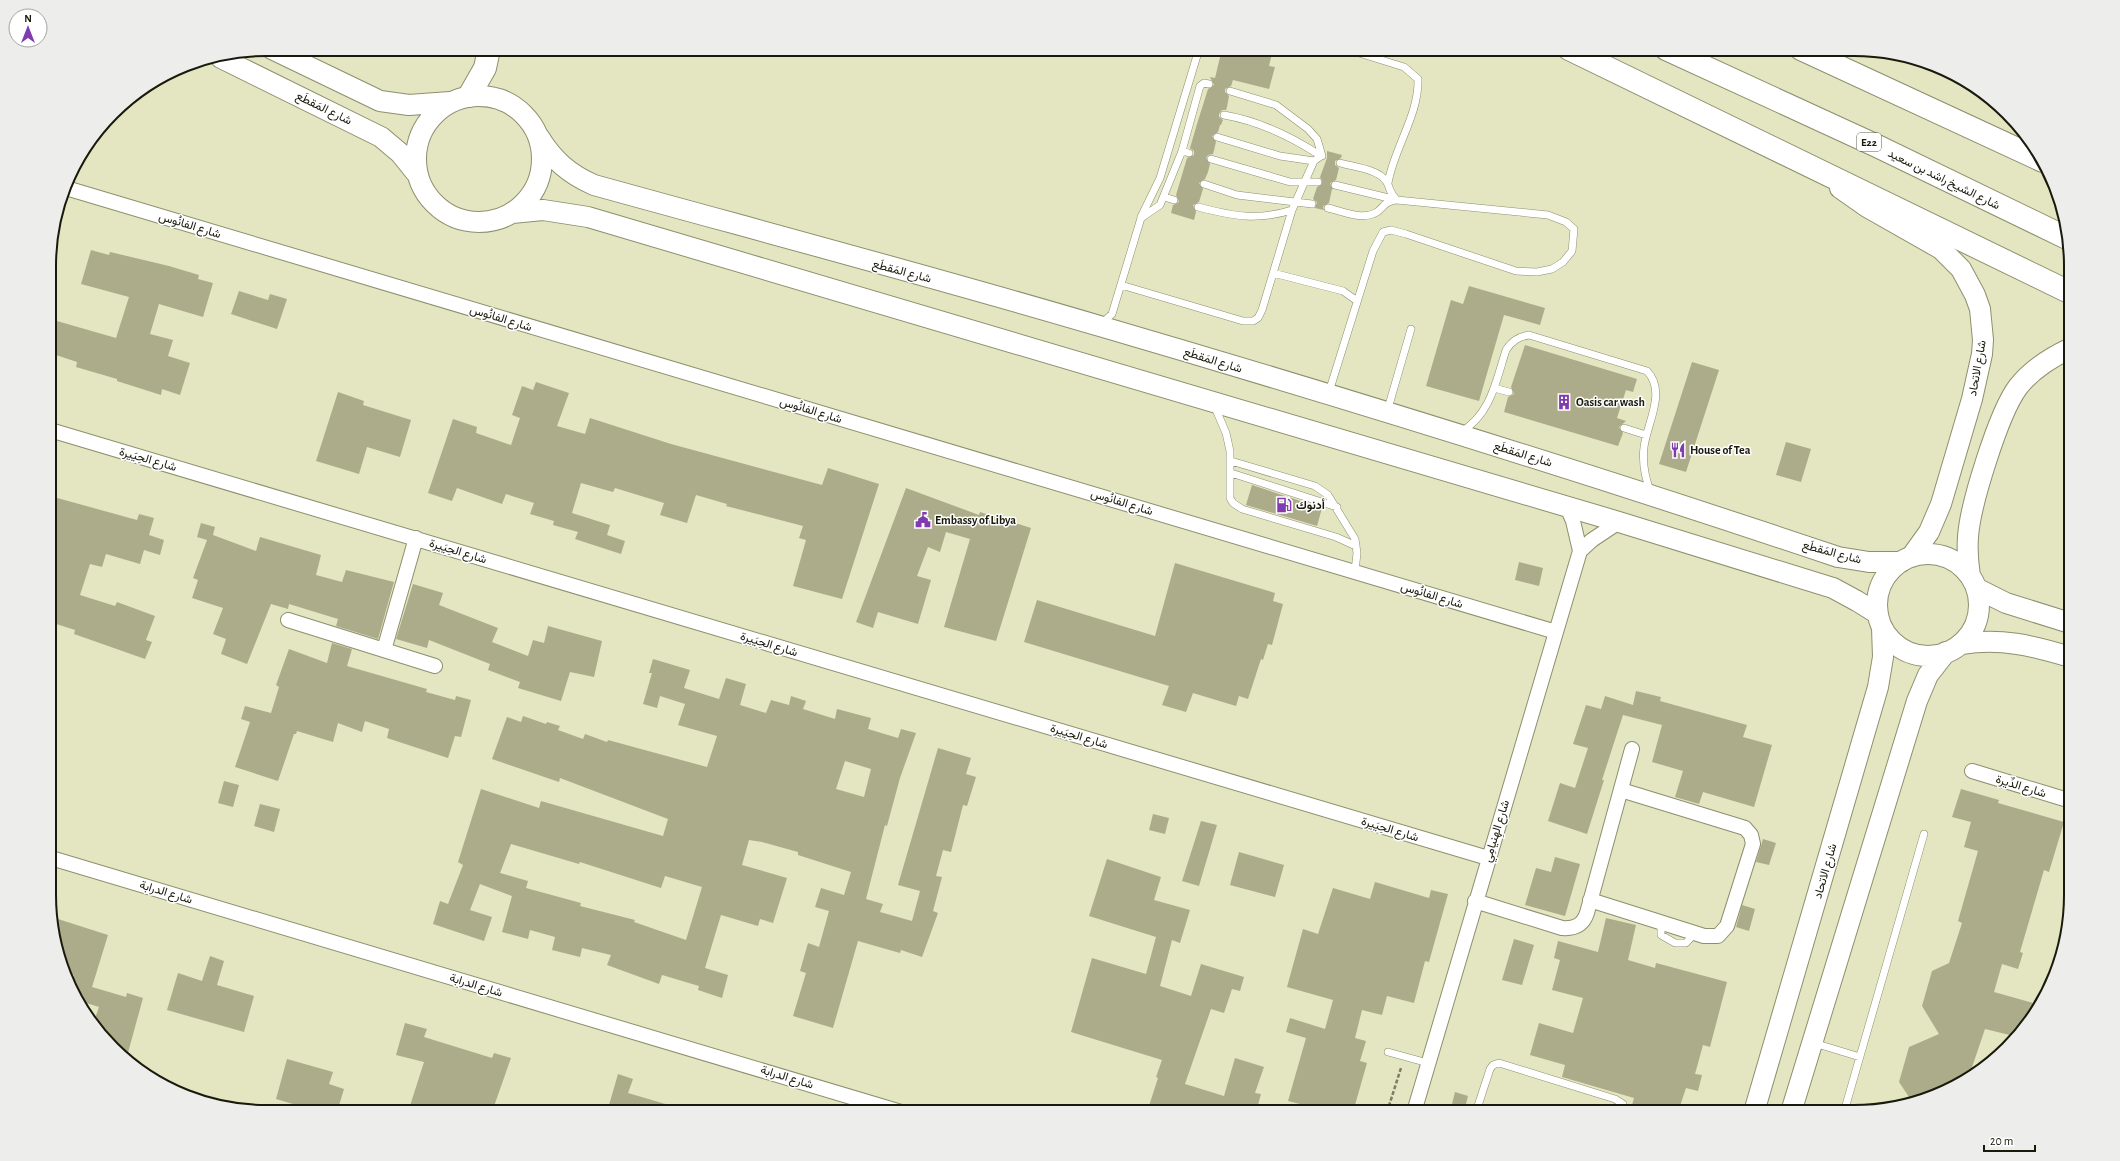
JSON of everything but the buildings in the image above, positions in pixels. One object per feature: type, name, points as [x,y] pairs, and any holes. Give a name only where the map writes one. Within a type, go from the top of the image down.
[{"type":"highway","points":[[461,99],[485,68],[488,56]]},
{"type":"highway","points":[[1583,56],[2064,290]]},
{"type":"highway","name":"شارع الشيخ راشد بن سعيد","points":[[1681,56],[1877,146],[2062,235]]},
{"type":"highway","points":[[1816,56],[2033,157]]},
{"type":"street","points":[[290,56],[380,101],[409,105],[486,96],[503,100],[518,109],[530,121],[538,137],[542,154],[541,171],[536,187],[526,202],[512,213],[496,220],[479,222],[462,220],[446,214],[432,203],[422,189],[416,173],[415,155],[418,138],[426,123],[438,110],[461,99]]},
{"type":"street","name":"شارع المَقطَع","points":[[225,60],[381,137],[400,153],[416,173]]},
{"type":"street","name":"شارع المَقطَع","points":[[538,137],[549,153],[562,166],[577,178],[594,185],[1100,326],[1458,434],[1652,495],[1838,557],[1869,562],[1906,560]]},
{"type":"street","name":"شارع الاتحاد","points":[[1822,172],[1850,196],[1867,207],[1930,240],[1941,249],[1961,269],[1975,295],[1980,309],[1983,340],[1972,399],[1941,504],[1929,532],[1906,560]]},
{"type":"street","name":"شارع الفانُوس","points":[[71,189],[1556,632]]},
{"type":"street","points":[[512,213],[551,210],[588,217],[1619,522],[1833,588],[1857,601],[1880,621],[1891,640],[1903,649],[1924,655],[1980,641],[2012,642],[2064,655]]},
{"type":"street","points":[[1793,1105],[1917,701],[1928,675],[1953,648],[1971,632],[1977,618],[1979,603],[1973,582],[1967,550],[1969,523],[2004,411],[2018,387],[2028,376],[2055,356],[2064,352]]},
{"type":"street","name":"شارع الحِيَيرة","points":[[56,432],[1488,858]]},
{"type":"street","name":"شارع الهِنيامِي","points":[[1416,1105],[1580,551],[1573,521],[1567,507]]},
{"type":"street","points":[[1580,551],[1596,537],[1619,522]]},
{"type":"street","points":[[384,650],[416,538]]},
{"type":"street","points":[[1880,621],[1877,599],[1881,585],[1889,572],[1906,560],[1927,554],[1944,556],[1959,564],[1973,582],[2017,607],[2064,621]]},
{"type":"street","points":[[288,620],[435,666]]},
{"type":"street","name":"شارع الاتحاد","points":[[1756,1105],[1878,686],[1883,657],[1880,621]]},
{"type":"street","points":[[1475,902],[1569,929],[1575,927],[1585,919],[1632,749]]},
{"type":"street","name":"شارع الدِّيرة","points":[[1972,772],[2064,799]]},
{"type":"street","points":[[1590,900],[1695,933],[1713,937],[1725,930],[1753,844],[1751,835],[1741,827],[1621,790]]},
{"type":"street","name":"شارع الدرابة","points":[[56,859],[878,1105]]},
{"type":"lane","points":[[1100,326],[1112,314],[1140,218],[1160,178],[1196,56]]},
{"type":"lane","points":[[1369,56],[1404,67],[1418,79],[1418,90],[1415,102],[1400,148],[1391,168],[1388,183]]},
{"type":"lane","points":[[1140,218],[1160,205],[1185,152],[1197,109],[1200,86],[1204,83],[1209,84]]},
{"type":"lane","points":[[1230,91],[1276,105],[1308,129],[1317,139],[1323,157]]},
{"type":"lane","points":[[1224,115],[1250,121],[1300,144],[1323,157]]},
{"type":"lane","points":[[1217,137],[1280,156],[1314,161],[1323,157]]},
{"type":"lane","points":[[1211,159],[1290,182],[1318,182]]},
{"type":"lane","points":[[1121,285],[1243,321],[1252,321],[1258,318],[1262,310],[1292,210],[1314,161]]},
{"type":"lane","points":[[1340,163],[1381,175],[1388,183],[1391,194],[1397,200]]},
{"type":"lane","points":[[1172,179],[1180,180]]},
{"type":"lane","points":[[1204,184],[1237,195],[1312,204]]},
{"type":"lane","points":[[1329,395],[1373,251],[1383,232],[1391,230],[1516,271],[1537,272],[1552,269],[1564,262],[1572,251],[1574,229],[1566,222],[1548,215],[1397,200],[1334,185]]},
{"type":"lane","points":[[1164,197],[1174,200]]},
{"type":"lane","points":[[1328,208],[1365,216],[1377,212],[1385,202],[1397,200]]},
{"type":"lane","points":[[1198,207],[1239,217],[1275,216],[1292,210]]},
{"type":"lane","points":[[1273,273],[1343,291],[1357,301]]},
{"type":"lane","points":[[1387,412],[1411,329]]},
{"type":"lane","points":[[1458,434],[1482,414],[1494,388],[1506,350],[1510,344],[1521,336],[1529,335],[1632,367],[1647,372],[1651,376],[1656,387],[1644,446],[1644,470],[1652,495]]},
{"type":"lane","points":[[1494,388],[1509,392]]},
{"type":"lane","points":[[1212,402],[1226,433],[1231,461],[1230,498],[1237,507],[1336,537],[1356,546]]},
{"type":"lane","points":[[1624,428],[1646,435]]},
{"type":"lane","points":[[1231,461],[1315,486],[1328,495],[1355,539],[1355,571]]},
{"type":"lane","points":[[1231,473],[1337,508]]},
{"type":"lane","points":[[1846,1105],[1924,834]]},
{"type":"lane","points":[[1812,1042],[1860,1057]]},
{"type":"lane","points":[[1388,1052],[1428,1063]]},
{"type":"lane","points":[[1478,1105],[1490,1069],[1494,1065],[1500,1063],[1615,1099],[1623,1105]]},
{"type":"path","points":[[1389,1105],[1405,1056]]},
{"type":"place","name":"Oasis car wash","points":[[1564,402]]},
{"type":"place","name":"House of Tea","points":[[1678,450]]},
{"type":"place","name":"أدنوك","points":[[1284,505]]},
{"type":"place","name":"Embassy of Libya","points":[[923,520]]}]
